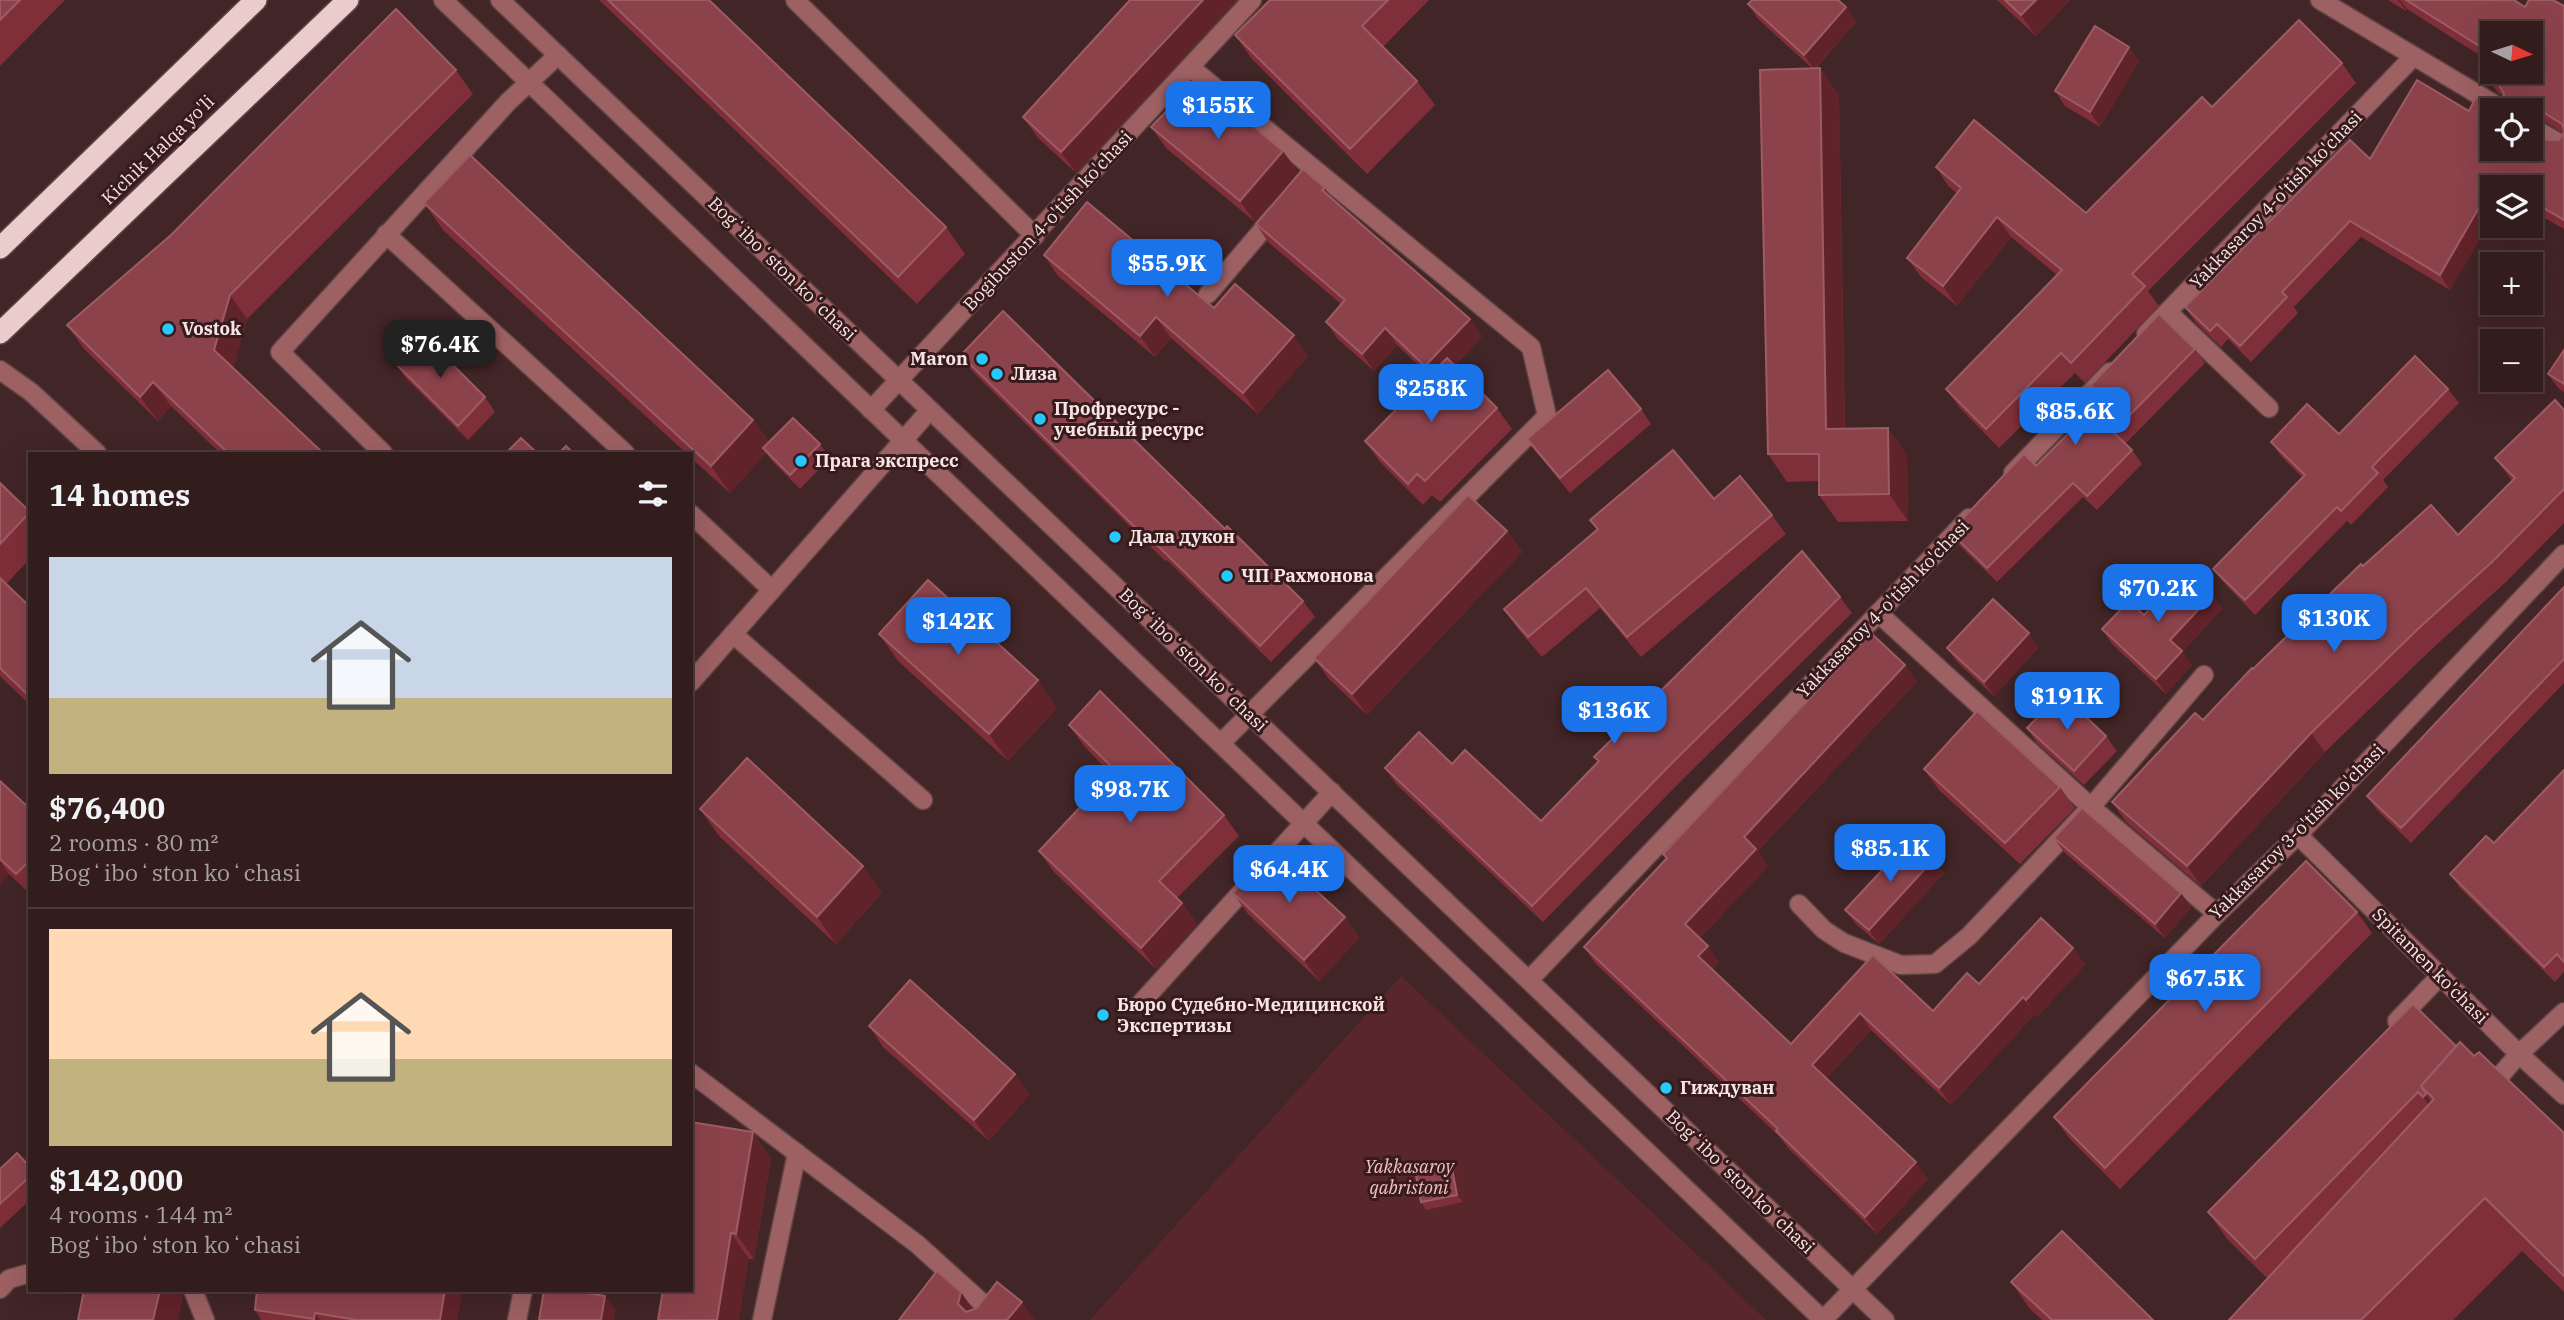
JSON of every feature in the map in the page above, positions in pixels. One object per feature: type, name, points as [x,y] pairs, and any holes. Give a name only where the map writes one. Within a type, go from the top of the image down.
[{"type":"highway","points":[[0,248],[256,0]]},
{"type":"highway","name":"Kichik Halqa yo'li","points":[[0,333],[348,0]]},
{"type":"street","points":[[443,0],[1823,1320]]},
{"type":"street","name":"Bogʻiboʻston koʻchasi","points":[[500,0],[1885,1320]]},
{"type":"street","points":[[796,0],[1035,236]]},
{"type":"street","name":"Bogibuston 4-o'tish ko'chasi","points":[[872,410],[1252,0]]},
{"type":"street","points":[[2320,0],[2483,98]]},
{"type":"street","points":[[382,452],[280,352],[386,234],[529,82],[558,55]]},
{"type":"street","name":"Yakkasaroy 4-o'tish ko'chasi","points":[[2139,342],[2413,57]]},
{"type":"street","points":[[1190,67],[1310,174],[1531,346],[1547,416],[1220,743]]},
{"type":"street","points":[[2543,134],[2564,146]]},
{"type":"street","points":[[1208,294],[1288,200]]},
{"type":"street","points":[[386,234],[624,452]]},
{"type":"street","points":[[2168,312],[2269,408]]},
{"type":"street","points":[[2004,483],[2119,362]]},
{"type":"street","points":[[0,370],[32,392],[96,452]]},
{"type":"street","points":[[693,680],[930,410]]},
{"type":"street","name":"Yakkasaroy 4-o'tish ko'chasi","points":[[1529,980],[1984,503]]},
{"type":"street","points":[[693,516],[772,590]]},
{"type":"street","name":"Yakkasaroy 3-o'tish ko'chasi","points":[[1823,1320],[2217,914],[2298,835],[2564,554]]},
{"type":"street","points":[[1878,613],[2091,807],[2217,914]]},
{"type":"street","points":[[733,634],[923,800]]},
{"type":"street","points":[[1799,904],[1824,930],[1844,943],[1901,965],[1935,964],[1969,936],[2091,807],[2204,674]]},
{"type":"street","points":[[1141,1003],[1332,792]]},
{"type":"street","name":"Spitamen ko'chasi","points":[[2298,835],[2519,1054],[2564,1095]]},
{"type":"street","points":[[2385,1034],[2440,976]]},
{"type":"street","points":[[2474,1105],[2519,1054],[2564,1012]]},
{"type":"street","points":[[693,1075],[917,1244],[990,1310],[982,1320]]},
{"type":"street","points":[[762,1320],[797,1153]]},
{"type":"street","points":[[0,1289],[9,1279],[28,1274]]},
{"type":"street","points":[[194,1292],[205,1320]]},
{"type":"street","points":[[517,1320],[523,1292]]},
{"type":"green space","name":"Yakkasaroy qabristoni","points":[[1401,976],[1740,1295],[1766,1320],[1090,1320]]},
{"type":"building","points":[[0,0],[20,0],[0,20]]},
{"type":"building","points":[[608,0],[709,0],[946,227],[898,277]]},
{"type":"building","points":[[1130,0],[1203,0],[1061,152],[1023,117]]},
{"type":"building","points":[[1270,0],[1388,0],[1362,26],[1417,81],[1350,149],[1235,35]]},
{"type":"building","points":[[1752,0],[1838,0],[1846,7],[1804,55],[1748,4]]},
{"type":"building","points":[[2005,0],[2036,0],[2021,15]]},
{"type":"building","points":[[2406,0],[2514,0],[2525,7],[2529,0],[2553,0],[2564,6],[2564,130],[2562,124],[2543,112],[2543,98],[2503,98],[2504,94],[2498,84],[2543,84],[2543,21],[2480,21],[2480,46]]},
{"type":"building","points":[[396,9],[456,70],[230,295],[214,350],[322,452],[227,452],[153,382],[140,397],[67,325],[171,235]]},
{"type":"building","points":[[2299,20],[2342,63],[2132,274],[2145,286],[2071,363],[2061,353],[1986,429],[1946,389],[2062,270],[1997,217],[1943,286],[1907,258],[1961,188],[1936,167],[1974,120],[2086,213],[2202,97],[2212,107]]},
{"type":"building","points":[[2095,26],[2129,47],[2090,112],[2055,91]]},
{"type":"building","points":[[1820,68],[1826,429],[1888,428],[1889,494],[1819,495],[1819,454],[1768,454],[1760,70]]},
{"type":"building","points":[[2417,80],[2469,111],[2476,97],[2480,99],[2480,161],[2543,161],[2543,138],[2559,140],[2564,132],[2564,220],[2543,208],[2543,175],[2480,175],[2480,206],[2440,275],[2350,221],[2282,292],[2287,297],[2240,346],[2217,324],[2210,331],[2185,307],[2350,140],[2370,159]]},
{"type":"building","points":[[1203,84],[1283,151],[1240,201],[1151,127],[1180,97],[1187,103]]},
{"type":"building","points":[[470,155],[753,420],[711,466],[424,203]]},
{"type":"building","points":[[1303,169],[1325,188],[1322,190],[1470,319],[1425,366],[1385,328],[1362,354],[1326,322],[1345,300],[1256,224]]},
{"type":"building","points":[[1087,202],[1214,308],[1235,284],[1294,335],[1243,393],[1156,317],[1140,336],[1044,255]]},
{"type":"building","points":[[1003,311],[1225,529],[1227,526],[1303,601],[1260,646],[1155,543],[1153,545],[961,355]]},
{"type":"building","points":[[2159,314],[2195,349],[2113,432],[2132,450],[2087,496],[2073,483],[1987,568],[1950,532],[2024,454],[2036,466],[2104,397],[2091,385]]},
{"type":"building","points":[[423,335],[485,397],[458,426],[395,363]]},
{"type":"building","points":[[2564,350],[2564,384],[2548,374]]},
{"type":"building","points":[[2415,356],[2448,389],[2372,467],[2378,473],[2341,511],[2337,507],[2245,600],[2213,569],[2305,475],[2271,442],[2307,404],[2339,434]]},
{"type":"building","points":[[1447,358],[1497,408],[1425,481],[1417,474],[1408,484],[1365,441]]},
{"type":"building","points":[[1608,370],[1641,409],[1560,478],[1527,439]]},
{"type":"building","points":[[2555,400],[2564,410],[2564,489],[2492,562],[2420,627],[2311,733],[2187,866],[2112,802],[2195,713],[2203,720],[2252,668],[2361,564],[2363,566],[2431,505],[2458,535],[2515,478],[2495,458]]},
{"type":"building","points":[[793,418],[820,444],[790,475],[763,448]]},
{"type":"building","points":[[521,438],[536,452],[507,452]]},
{"type":"building","points":[[566,446],[572,452],[560,452]]},
{"type":"building","points":[[1673,450],[1714,499],[1740,476],[1772,515],[1627,637],[1586,588],[1528,637],[1504,609],[1598,529],[1590,520]]},
{"type":"building","points":[[0,483],[28,510],[28,514],[0,544]]},
{"type":"building","points":[[1468,495],[1507,531],[1352,694],[1314,658]]},
{"type":"building","points":[[1802,551],[1840,597],[1532,906],[1385,768],[1419,732],[1452,764],[1465,750],[1541,821],[1599,761],[1594,757]]},
{"type":"building","points":[[2185,570],[2212,595],[2170,640],[2182,651],[2156,679],[2102,629],[2129,601],[2144,615]]},
{"type":"building","points":[[0,578],[28,605],[28,695],[0,668]]},
{"type":"building","points":[[928,580],[1038,680],[989,734],[879,634]]},
{"type":"building","points":[[2564,587],[2564,659],[2401,828],[2367,796]]},
{"type":"building","points":[[1993,599],[2029,633],[1984,682],[1947,648]]},
{"type":"building","points":[[1871,633],[1905,665],[1744,837],[1756,849],[1685,924],[1708,946],[1698,956],[1791,1044],[1873,955],[1933,1011],[1967,973],[1979,984],[2041,918],[2073,948],[2026,1000],[2023,997],[1939,1088],[1860,1013],[1812,1065],[1916,1162],[1865,1217],[1776,1131],[1778,1129],[1584,947],[1667,858],[1663,854]]},
{"type":"building","points":[[1100,691],[1224,815],[1159,881],[1182,903],[1141,948],[1039,851],[1115,770],[1069,725]]},
{"type":"building","points":[[2061,693],[2106,736],[2074,771],[2027,728]]},
{"type":"building","points":[[1977,711],[2060,787],[2005,843],[1924,769]]},
{"type":"building","points":[[747,758],[863,866],[817,917],[700,809]]},
{"type":"building","points":[[2564,770],[2564,962],[2557,954],[2544,967],[2450,874],[2486,836],[2494,843]]},
{"type":"building","points":[[0,781],[28,807],[28,862],[16,874],[0,859]]},
{"type":"building","points":[[2082,808],[2181,893],[2155,924],[2054,838]]},
{"type":"building","points":[[1912,838],[1934,859],[1869,930],[1845,910]]},
{"type":"building","points":[[1273,851],[1345,917],[1304,960],[1233,893]]},
{"type":"building","points":[[2306,861],[2357,912],[2105,1168],[2054,1117]]},
{"type":"building","points":[[910,980],[1015,1074],[974,1120],[869,1026]]},
{"type":"building","points":[[2413,1004],[2456,1046],[2421,1086],[2426,1094],[2423,1097],[2418,1092],[2255,1259],[2208,1212]]},
{"type":"building","points":[[2460,1042],[2474,1056],[2479,1052],[2564,1133],[2564,1276],[2485,1198],[2361,1320],[2229,1320],[2434,1099],[2421,1086]]},
{"type":"building","points":[[693,1122],[753,1132],[736,1234],[731,1233],[717,1320],[658,1320],[663,1292],[693,1292]]},
{"type":"building","points":[[17,1153],[28,1165],[28,1178],[0,1204],[0,1169]]},
{"type":"building","points":[[1451,1163],[1457,1195],[1421,1202],[1415,1170]]},
{"type":"building","points":[[2062,1231],[2153,1320],[2052,1320],[2011,1282]]},
{"type":"building","points":[[937,1271],[961,1292],[958,1304],[966,1312],[977,1308],[997,1282],[1022,1302],[1007,1320],[899,1320]]},
{"type":"building","points":[[84,1292],[160,1292],[153,1320],[78,1320]]},
{"type":"building","points":[[257,1292],[445,1292],[440,1320],[357,1320],[315,1313],[314,1319],[255,1310]]},
{"type":"building","points":[[544,1292],[582,1292],[605,1296],[601,1320],[539,1320]]},
{"type":"place","name":"Vostok","points":[[168,329]]},
{"type":"place","name":"Maron","points":[[982,359]]},
{"type":"place","name":"Лиза","points":[[997,374]]},
{"type":"place","name":"Профресурс - учебный ресурс","points":[[1040,419]]},
{"type":"place","name":"Прага экспресс","points":[[801,461]]},
{"type":"place","name":"Дала дукон","points":[[1115,537]]},
{"type":"place","name":"ЧП Рахмонова","points":[[1227,576]]},
{"type":"place","name":"Бюро Судебно-Медицинской Экспертизы","points":[[1103,1015]]},
{"type":"place","name":"Гиждуван","points":[[1666,1088]]}]
